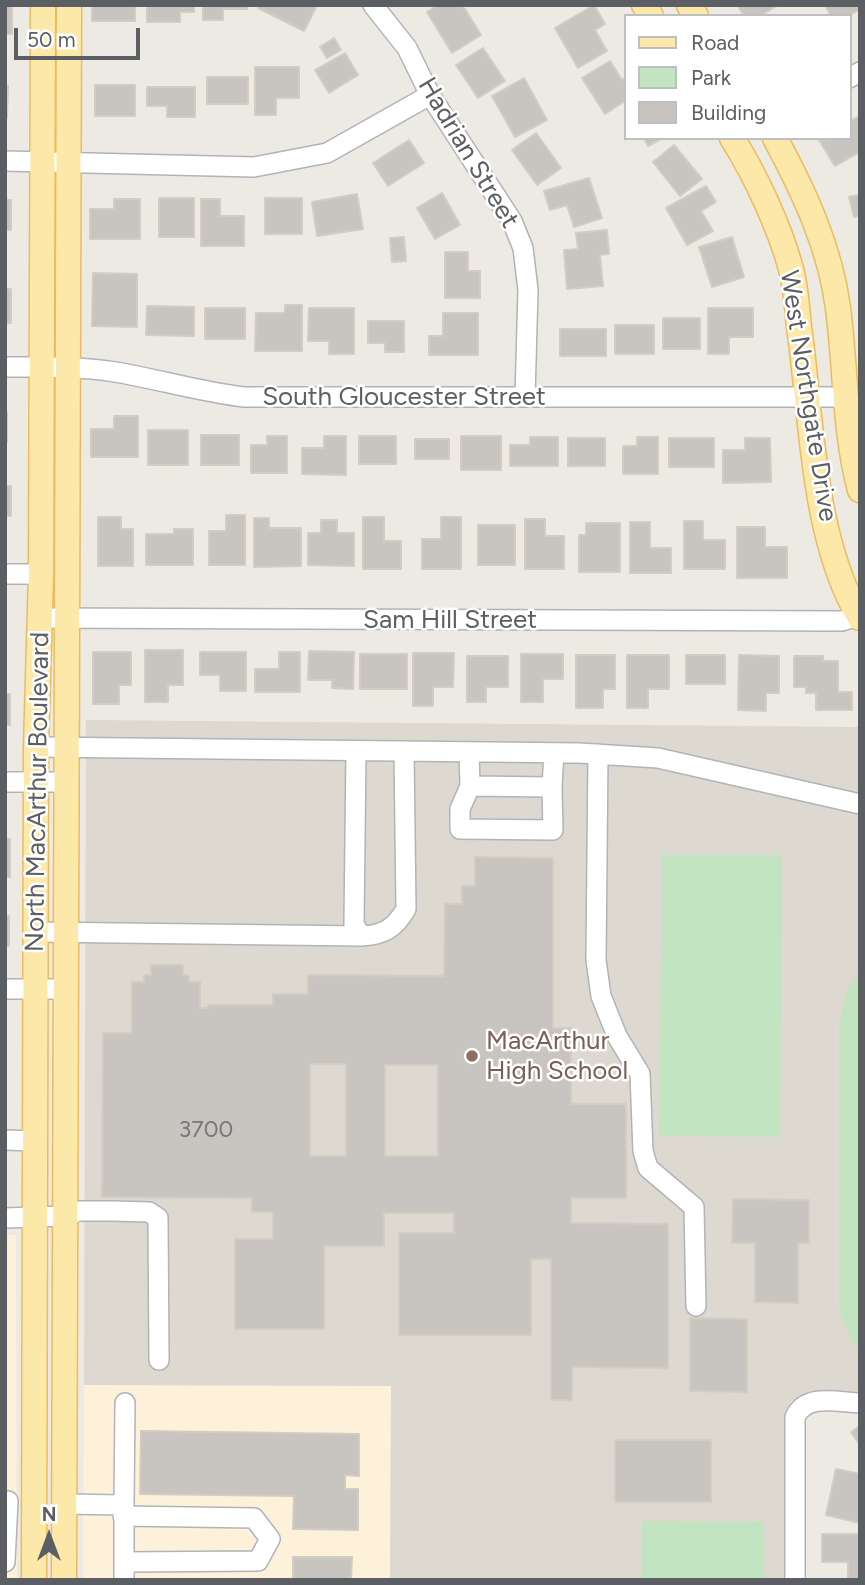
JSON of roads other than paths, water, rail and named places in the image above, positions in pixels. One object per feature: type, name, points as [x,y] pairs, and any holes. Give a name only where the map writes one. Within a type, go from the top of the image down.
[{"type":"main road","name":"North MacArthur Boulevard","points":[[34,1580],[36,747],[41,575],[43,5]]},
{"type":"main road","name":"North MacArthur Boulevard","points":[[64,1580],[69,5]]},
{"type":"main road","name":"West Northgate Drive","points":[[737,140],[792,270],[821,503],[837,561],[859,616]]},
{"type":"main road","name":"West Northgate Drive","points":[[776,140],[810,204],[831,270],[838,306],[850,450],[860,489]]},
{"type":"main road","points":[[35,1360],[65,1360]]},
{"type":"main road","points":[[34,1503],[64,1504]]},
{"type":"street","name":"Hadrian Street","points":[[373,5],[407,48],[430,95],[512,221],[523,248],[528,290],[524,397]]},
{"type":"street","points":[[5,161],[68,160],[254,167],[327,153],[430,95]]},
{"type":"street","name":"South Gloucester Street","points":[[5,367],[68,367],[114,372],[206,393],[244,397],[845,397]]},
{"type":"street","points":[[5,574],[41,575]]},
{"type":"street","name":"Sam Hill Street","points":[[39,618],[842,621],[859,616]]},
{"type":"street","points":[[36,747],[598,754],[671,760],[860,804]]},
{"type":"street","points":[[356,751],[355,926],[362,936]]},
{"type":"street","points":[[36,932],[362,936],[377,935],[397,926],[406,909],[404,751]]},
{"type":"street","points":[[469,752],[470,786],[460,809],[460,829],[553,830],[554,753]]},
{"type":"street","points":[[598,754],[596,960],[601,996],[617,1036],[640,1074],[643,1151],[648,1168],[694,1207],[696,1306]]},
{"type":"street","points":[[5,782],[66,782]]},
{"type":"street","points":[[470,786],[552,787]]},
{"type":"street","points":[[5,989],[65,989]]},
{"type":"street","points":[[5,1140],[34,1141]]},
{"type":"street","points":[[5,1218],[65,1216],[79,1211],[113,1211],[149,1212],[158,1218],[159,1360]]},
{"type":"street","points":[[795,1580],[795,1417],[799,1407],[812,1401],[860,1403]]},
{"type":"street","points":[[64,1504],[123,1510],[254,1518],[270,1539],[258,1561],[124,1571],[123,1510],[125,1403]]},
{"type":"street","points":[[5,1562],[6,1501],[34,1503]]},
{"type":"place","name":"MacArthur High School","points":[[472,1056]]}]
